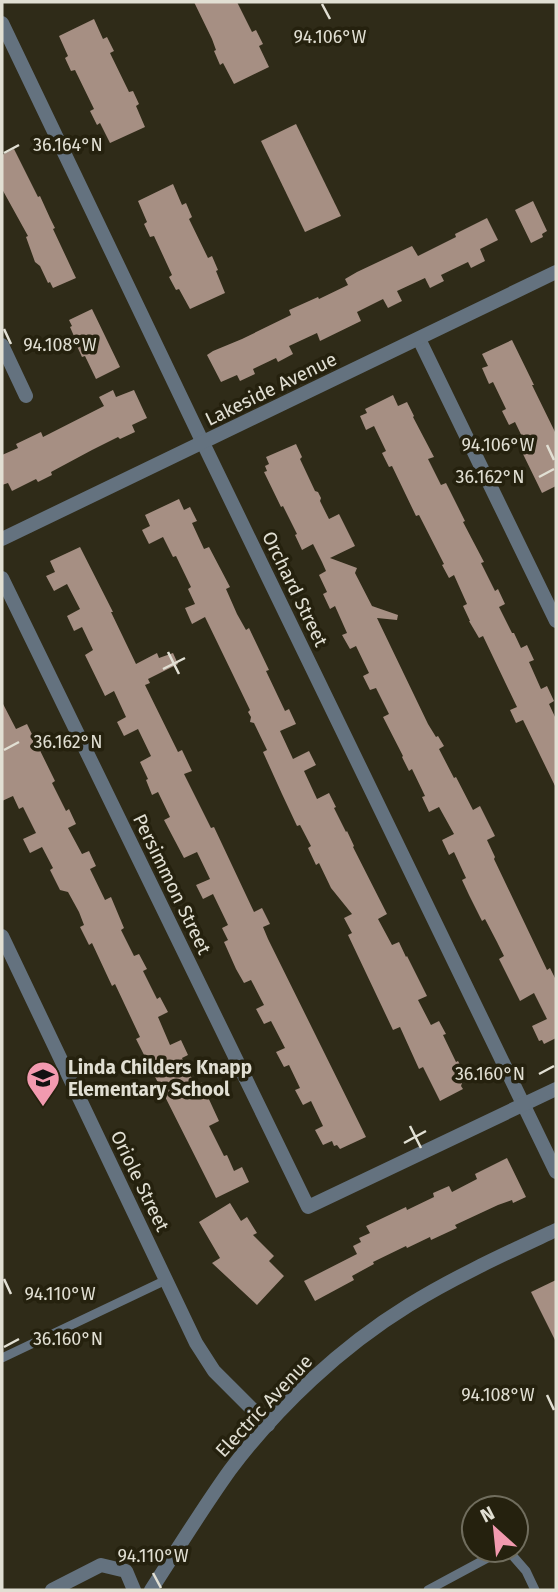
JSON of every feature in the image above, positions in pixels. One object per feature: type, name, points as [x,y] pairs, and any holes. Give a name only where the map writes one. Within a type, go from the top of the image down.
[{"type":"street","name":"Orchard Street","points":[[2,23],[556,1172]]},
{"type":"street","name":"Lakeside Avenue","points":[[2,540],[556,272]]},
{"type":"street","points":[[419,339],[556,621]]},
{"type":"street","points":[[2,345],[26,396]]},
{"type":"street","name":"Persimmon Street","points":[[2,578],[308,1207],[524,1104]]},
{"type":"street","name":"Oriole Street","points":[[2,936],[196,1343],[214,1371],[268,1425]]},
{"type":"street","points":[[524,1104],[556,1089]]},
{"type":"street","name":"Electric Avenue","points":[[150,1590],[231,1469],[306,1385],[346,1351],[408,1306],[464,1274],[556,1230]]},
{"type":"street","points":[[52,1590],[101,1565],[126,1572],[134,1590]]},
{"type":"lane","points":[[2,1358],[166,1280]]},
{"type":"lane","points":[[429,1590],[495,1555],[512,1555],[526,1571],[535,1590]]},
{"type":"building","points":[[194,2],[237,2],[252,32],[256,30],[263,44],[259,46],[269,67],[234,84],[223,63],[220,65],[212,39]]},
{"type":"building","points":[[94,19],[103,39],[107,37],[114,51],[110,53],[129,92],[133,91],[145,127],[110,143],[100,123],[97,125],[90,111],[94,109],[75,70],[71,71],[59,36]]},
{"type":"building","points":[[296,124],[341,216],[305,232],[261,141]]},
{"type":"building","points":[[14,149],[38,197],[40,196],[76,278],[53,288],[35,262],[26,237],[28,236],[2,189],[2,155]]},
{"type":"building","points":[[173,184],[182,205],[186,203],[192,217],[189,219],[208,258],[212,256],[225,293],[190,309],[169,277],[172,275],[154,236],[150,237],[144,224],[147,222],[138,201]]},
{"type":"building","points":[[533,201],[547,231],[542,234],[543,237],[531,243],[515,210]]},
{"type":"building","points":[[487,218],[498,240],[480,249],[485,261],[471,268],[468,262],[441,275],[444,281],[430,288],[425,278],[397,291],[402,301],[388,308],[383,299],[357,312],[361,321],[320,341],[317,333],[289,346],[293,354],[278,362],[276,358],[253,369],[255,374],[240,381],[237,375],[221,382],[207,355],[213,351],[291,315],[289,310],[348,285],[345,279],[357,272],[412,246],[418,256]]},
{"type":"building","points":[[92,309],[120,367],[96,379],[76,344],[69,320]]},
{"type":"building","points":[[512,340],[556,434],[556,486],[542,493],[522,452],[528,449],[515,422],[509,425],[502,411],[506,409],[493,382],[489,384],[482,368],[488,366],[482,354]]},
{"type":"building","points":[[113,390],[116,397],[134,390],[147,418],[132,425],[135,432],[92,450],[38,482],[36,479],[12,491],[8,483],[2,485],[2,455],[18,448],[16,444],[41,432],[43,437],[104,406],[99,397]]},
{"type":"building","points":[[393,395],[398,406],[407,402],[434,457],[428,459],[441,485],[446,483],[484,562],[481,563],[505,604],[499,607],[521,648],[527,645],[534,660],[529,662],[541,689],[547,686],[554,701],[549,704],[556,719],[556,788],[523,720],[516,723],[510,710],[517,707],[483,636],[479,638],[469,621],[463,606],[467,604],[454,575],[449,578],[419,515],[416,516],[392,466],[389,467],[382,453],[386,451],[374,426],[366,430],[360,416],[367,413],[365,409]]},
{"type":"building","points":[[296,444],[302,457],[300,459],[329,519],[339,514],[355,546],[330,558],[357,568],[355,573],[372,606],[398,615],[397,620],[377,618],[428,724],[444,746],[439,749],[454,778],[456,777],[473,810],[480,806],[495,836],[487,840],[494,859],[547,970],[550,968],[556,980],[556,1038],[544,1044],[542,1040],[539,1041],[532,1026],[547,1019],[534,993],[520,1001],[499,959],[504,956],[485,919],[482,921],[462,880],[466,878],[454,852],[449,855],[442,840],[454,834],[439,807],[429,812],[422,797],[425,796],[412,769],[409,771],[383,717],[389,714],[376,688],[370,690],[363,676],[369,673],[356,646],[350,649],[342,635],[347,633],[335,606],[330,609],[323,594],[327,592],[319,575],[326,571],[322,562],[313,544],[302,550],[295,535],[297,534],[264,472],[267,471],[265,466],[269,464],[266,457]]},
{"type":"building","points":[[179,499],[184,510],[190,507],[197,521],[192,523],[204,549],[209,547],[230,587],[226,589],[237,614],[246,630],[249,628],[285,711],[289,709],[296,724],[280,731],[293,759],[309,751],[316,765],[304,771],[317,799],[329,793],[387,914],[378,919],[392,945],[399,942],[407,956],[427,996],[418,1000],[431,1025],[439,1021],[456,1062],[458,1061],[465,1074],[461,1086],[463,1089],[440,1101],[423,1067],[419,1069],[400,1027],[393,1030],[348,935],[352,933],[344,918],[352,914],[331,888],[319,863],[316,865],[308,848],[311,846],[300,825],[297,826],[282,794],[263,752],[267,750],[254,723],[250,722],[250,710],[205,617],[192,624],[185,608],[195,604],[188,589],[191,587],[176,556],[173,557],[163,537],[149,544],[142,530],[150,526],[145,515]]},
{"type":"building","points":[[80,547],[136,664],[157,653],[159,658],[173,653],[178,664],[148,679],[150,683],[145,685],[178,752],[182,750],[192,771],[184,774],[211,828],[214,827],[254,912],[262,908],[270,924],[263,927],[268,939],[366,1137],[340,1149],[337,1145],[334,1146],[332,1141],[323,1145],[315,1130],[323,1126],[311,1101],[303,1105],[295,1090],[300,1088],[289,1065],[284,1067],[276,1052],[285,1048],[271,1021],[264,1024],[256,1009],[264,1005],[251,980],[244,983],[236,969],[224,942],[228,940],[222,928],[228,925],[213,894],[203,899],[196,885],[210,879],[197,852],[184,858],[164,820],[170,817],[158,792],[152,795],[140,762],[151,756],[138,729],[124,736],[117,722],[126,717],[114,691],[105,696],[85,655],[93,650],[82,627],[74,631],[67,616],[80,609],[67,584],[54,591],[46,576],[55,572],[50,561]]},
{"type":"building","points":[[2,702],[16,729],[27,724],[55,781],[52,783],[76,824],[68,828],[82,854],[89,851],[96,866],[90,869],[105,900],[111,897],[124,928],[121,930],[134,956],[139,954],[147,969],[143,971],[157,999],[160,997],[168,1012],[158,1017],[170,1045],[181,1040],[188,1055],[182,1058],[195,1085],[201,1082],[219,1121],[209,1126],[234,1171],[242,1167],[249,1182],[216,1198],[136,1039],[140,1037],[115,984],[112,986],[92,943],[89,945],[80,927],[84,925],[79,912],[68,892],[60,890],[42,847],[30,853],[23,839],[36,833],[23,807],[19,809],[13,796],[2,801]]},
{"type":"building","points":[[507,1158],[526,1197],[513,1203],[512,1200],[498,1205],[455,1225],[457,1228],[431,1240],[430,1237],[407,1248],[406,1246],[373,1262],[374,1264],[352,1276],[354,1280],[315,1301],[304,1281],[357,1254],[353,1246],[361,1242],[359,1238],[370,1233],[366,1226],[434,1197],[433,1193],[449,1186],[452,1192],[477,1179],[475,1174]]},
{"type":"building","points":[[230,1203],[241,1221],[247,1217],[257,1233],[253,1235],[274,1256],[269,1261],[284,1276],[257,1305],[212,1263],[220,1258],[199,1222]]},
{"type":"building","points":[[556,1280],[556,1342],[531,1292]]},
{"type":"place","name":"Linda Childers Knapp Elementary School","points":[[43,1108]]}]
